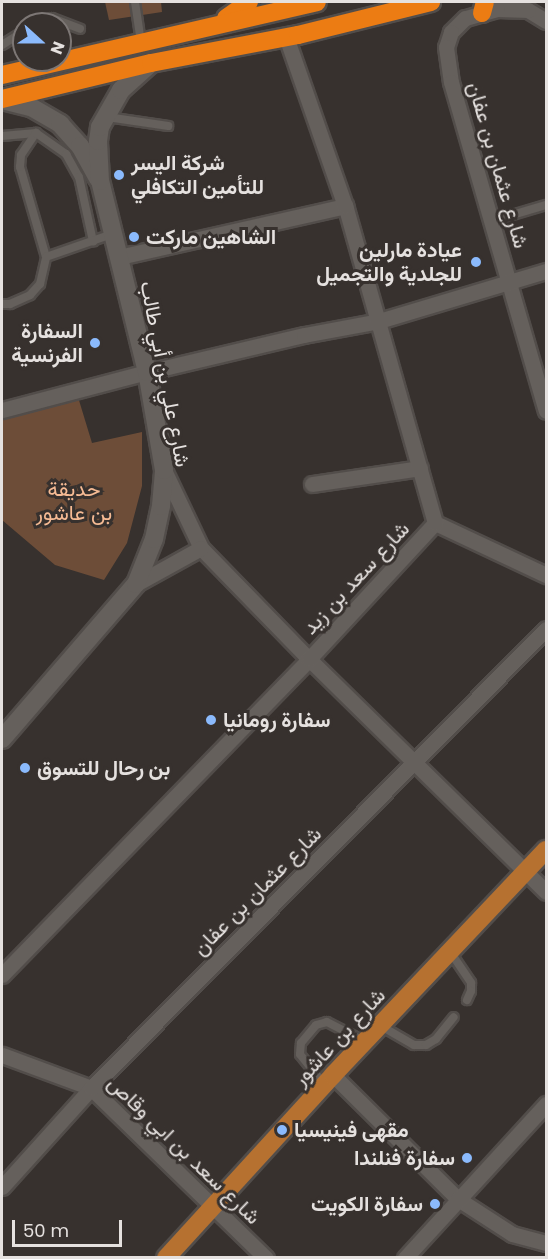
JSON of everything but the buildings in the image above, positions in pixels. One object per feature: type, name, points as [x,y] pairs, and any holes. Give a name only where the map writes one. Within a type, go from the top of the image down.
[{"type":"highway","points":[[217,24],[249,2]]},
{"type":"highway","points":[[2,75],[317,2]]},
{"type":"highway","points":[[2,99],[151,63],[292,36],[431,2]]},
{"type":"main road","name":"شارع بن عاشور","points":[[166,1257],[364,1041],[451,953],[546,850]]},
{"type":"street","name":"شارع عثمان بن عفان","points":[[546,21],[528,10],[484,7],[465,18],[452,32],[446,47],[451,82],[546,411]]},
{"type":"street","name":"شارع سعد بن زيد","points":[[2,975],[309,659],[435,523],[379,321],[292,36]]},
{"type":"street","name":"شارع علي بن أبي طالب","points":[[2,739],[136,584],[153,539],[162,506],[164,470],[147,372],[100,181],[98,141],[105,117],[121,90],[151,63]]},
{"type":"street","name":"شارع علي بن أبي طالب","points":[[2,99],[32,107],[60,124],[80,146],[100,181]]},
{"type":"street","points":[[119,257],[345,206]]},
{"type":"street","points":[[2,409],[304,335],[379,321],[546,271]]},
{"type":"street","points":[[312,484],[420,468]]},
{"type":"street","points":[[164,470],[201,548],[309,659],[546,892]]},
{"type":"street","points":[[435,523],[546,575]]},
{"type":"street","points":[[136,584],[201,548]]},
{"type":"street","name":"شارع عثمان بن عفان","points":[[2,1187],[91,1088],[546,629]]},
{"type":"street","name":"شارع سعد بن ابي وقاص","points":[[2,1055],[91,1088],[211,1207],[266,1257]]},
{"type":"street","points":[[329,1080],[458,1200],[512,1234],[546,1243]]},
{"type":"street","points":[[405,1257],[546,1104]]},
{"type":"lane","points":[[135,2],[141,43]]},
{"type":"lane","points":[[72,26],[80,29]]},
{"type":"lane","points":[[105,117],[168,126]]},
{"type":"lane","points":[[2,136],[36,133],[66,154],[79,177],[93,241]]},
{"type":"lane","points":[[2,304],[10,304],[30,295],[40,284],[46,257],[20,167],[21,155],[36,133]]},
{"type":"lane","points":[[492,221],[546,205]]},
{"type":"lane","points":[[46,257],[113,234]]},
{"type":"lane","points":[[451,953],[471,983],[471,991],[467,1000]]},
{"type":"lane","points":[[380,1025],[414,1045],[426,1045],[436,1038],[454,1017]]},
{"type":"lane","points":[[329,1080],[300,1054],[301,1043],[316,1025],[327,1022],[364,1041]]},
{"type":"green space","points":[[105,2],[161,2],[162,12],[109,20]]},
{"type":"green space","name":"حديقة بن عاشور","points":[[78,397],[92,443],[142,432],[142,486],[127,543],[104,580],[55,565],[2,520],[2,417]]},
{"type":"place","name":"شركة اليسر للتأمين التكافلي","points":[[119,175]]},
{"type":"place","name":"الشاهين ماركت","points":[[134,237]]},
{"type":"place","name":"عيادة مارلين للجلدية والتجميل","points":[[476,262]]},
{"type":"place","name":"السفارة الفرنسية","points":[[95,343]]},
{"type":"place","name":"سفارة رومانيا","points":[[211,720]]},
{"type":"place","name":"بن رحال للتسوق","points":[[25,768]]},
{"type":"place","name":"مقهى فينيسيا","points":[[282,1130]]},
{"type":"place","name":"سفارة فنلندا","points":[[467,1158]]},
{"type":"place","name":"سفارة الكويت","points":[[435,1204]]}]
